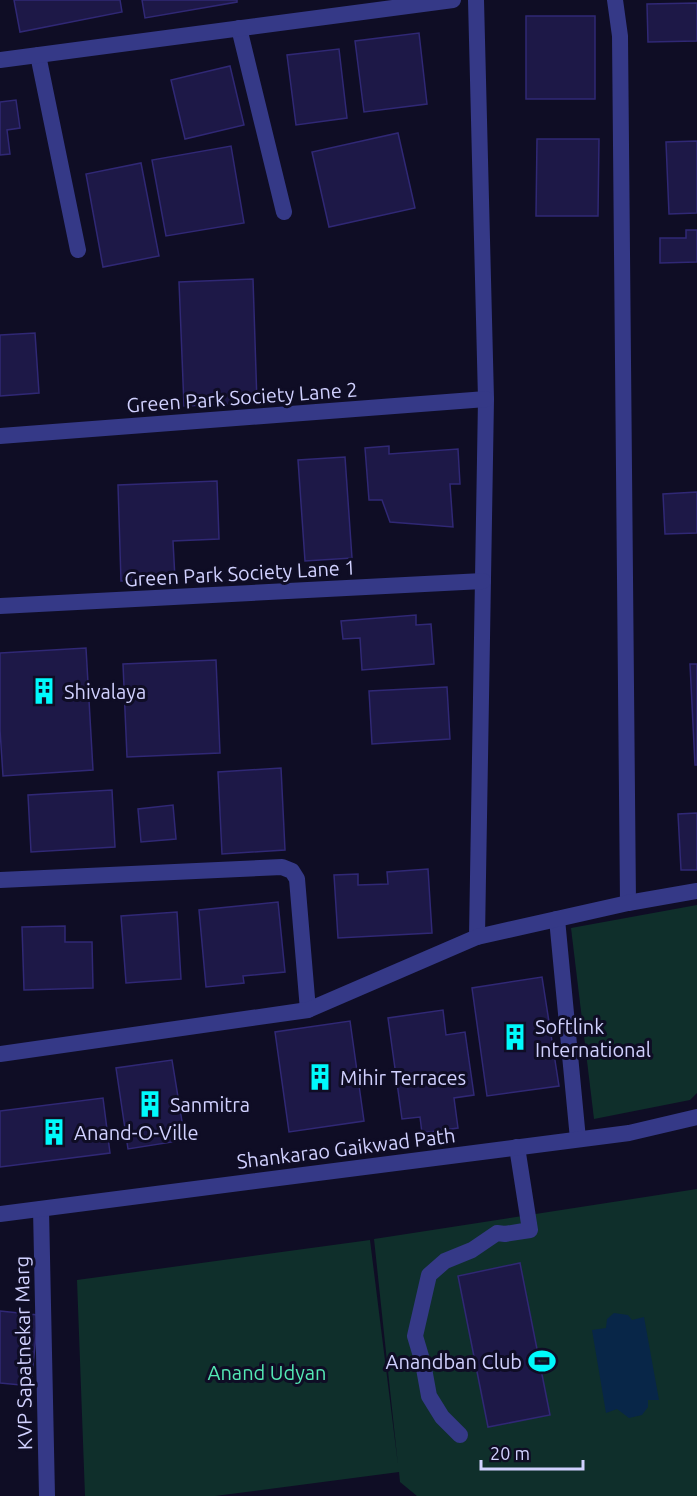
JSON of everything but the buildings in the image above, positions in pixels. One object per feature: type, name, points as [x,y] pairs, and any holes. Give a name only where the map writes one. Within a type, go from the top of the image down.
[{"type":"street","points":[[0,60],[453,0]]},
{"type":"street","points":[[476,0],[486,399],[477,937]]},
{"type":"street","points":[[615,0],[620,36],[628,903]]},
{"type":"street","points":[[239,28],[284,212]]},
{"type":"street","points":[[38,55],[78,250]]},
{"type":"street","name":"Green Park Society Lane 2","points":[[0,436],[486,399]]},
{"type":"street","name":"Green Park Society Lane 1","points":[[0,606],[483,581]]},
{"type":"street","points":[[0,880],[288,868],[297,879],[308,1010]]},
{"type":"street","points":[[0,1054],[308,1010],[477,937],[628,903],[697,891]]},
{"type":"street","points":[[557,919],[579,1139]]},
{"type":"street","name":"Shankarao Gaikwad Path","points":[[0,1214],[517,1148],[629,1132],[697,1117]]},
{"type":"street","points":[[460,1436],[442,1417],[429,1396],[415,1336],[429,1275],[444,1261],[472,1250],[497,1233],[530,1230],[517,1148]]},
{"type":"street","name":"KVP Sapatnekar Marg","points":[[41,1209],[47,1496]]},
{"type":"green space","points":[[697,905],[697,1093],[690,1100],[594,1119],[571,928]]},
{"type":"green space","name":"Anand Udyan","points":[[697,1189],[697,1496],[417,1496],[400,1482],[399,1472],[215,1496],[85,1496],[77,1280],[370,1240],[398,1465],[374,1239]]},
{"type":"water","points":[[614,1313],[628,1315],[632,1320],[644,1317],[659,1400],[648,1400],[648,1407],[642,1415],[629,1418],[617,1409],[606,1413],[592,1330],[606,1328],[607,1319]]},
{"type":"place","name":"Shivalaya","points":[[44,691]]},
{"type":"place","name":"Softlink International","points":[[515,1037]]},
{"type":"place","name":"Mihir Terraces","points":[[320,1077]]},
{"type":"place","name":"Sanmitra","points":[[150,1104]]},
{"type":"place","name":"Anand-O-Ville","points":[[54,1132]]},
{"type":"place","name":"Anandban Club","points":[[542,1361]]}]
